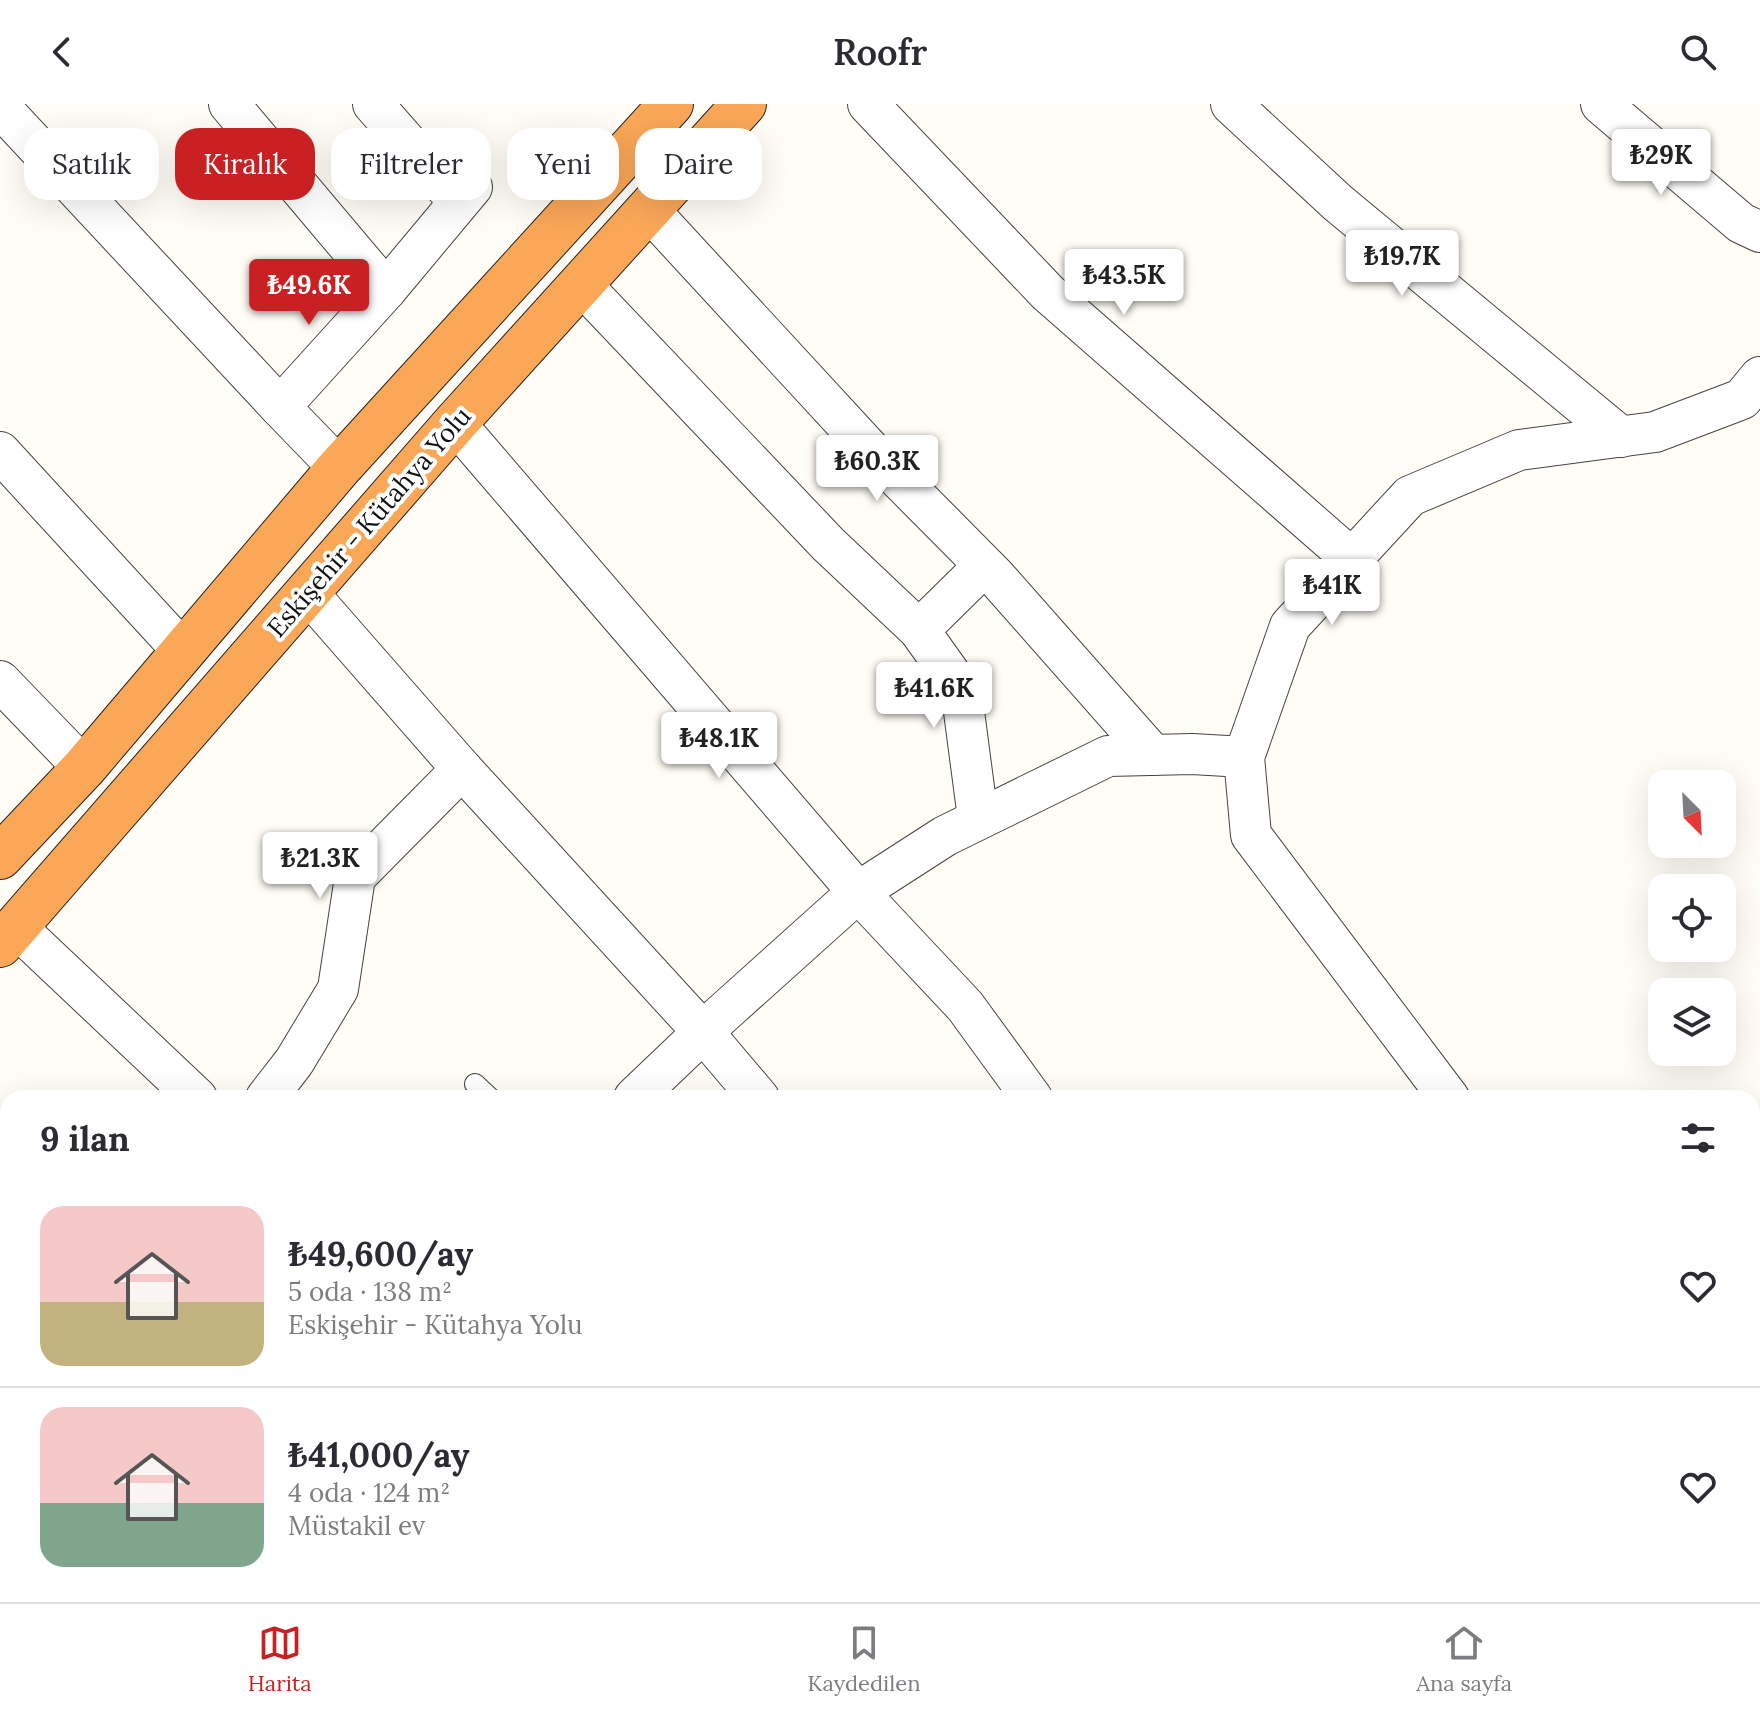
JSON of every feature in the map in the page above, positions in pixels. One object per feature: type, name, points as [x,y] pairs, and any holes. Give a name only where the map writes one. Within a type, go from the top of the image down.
[{"type":"highway","name":"Eskişehir - Kütahya Yolu","points":[[0,857],[84,768],[339,468],[671,104]]},
{"type":"highway","name":"Eskişehir - Kütahya Yolu","points":[[8,936],[455,423],[744,104]]},
{"type":"street","points":[[229,104],[386,290]]},
{"type":"street","points":[[280,407],[386,290],[466,194],[373,104]]},
{"type":"street","points":[[868,104],[1048,293],[1352,559]]},
{"type":"street","points":[[1231,104],[1338,203],[1621,437]]},
{"type":"street","points":[[1601,104],[1741,223],[1760,232]]},
{"type":"street","points":[[0,107],[339,468]]},
{"type":"street","points":[[648,209],[873,453],[984,566],[1153,755]]},
{"type":"street","points":[[580,283],[828,544],[919,630],[961,689],[978,818]]},
{"type":"street","points":[[1443,1090],[1251,835],[1244,757],[1290,626],[1410,496],[1519,450],[1655,432],[1742,399],[1760,377]]},
{"type":"street","points":[[455,423],[858,892],[965,1006],[1026,1090]]},
{"type":"street","points":[[0,452],[182,650]]},
{"type":"street","points":[[919,630],[984,566]]},
{"type":"street","points":[[307,592],[462,769],[752,1090]]},
{"type":"street","points":[[0,681],[84,768]]},
{"type":"street","points":[[642,1090],[858,892],[978,818],[1108,756],[1244,757]]},
{"type":"street","points":[[272,1090],[294,1062],[338,989],[355,877],[462,769]]},
{"type":"street","points":[[8,936],[188,1090]]}]
